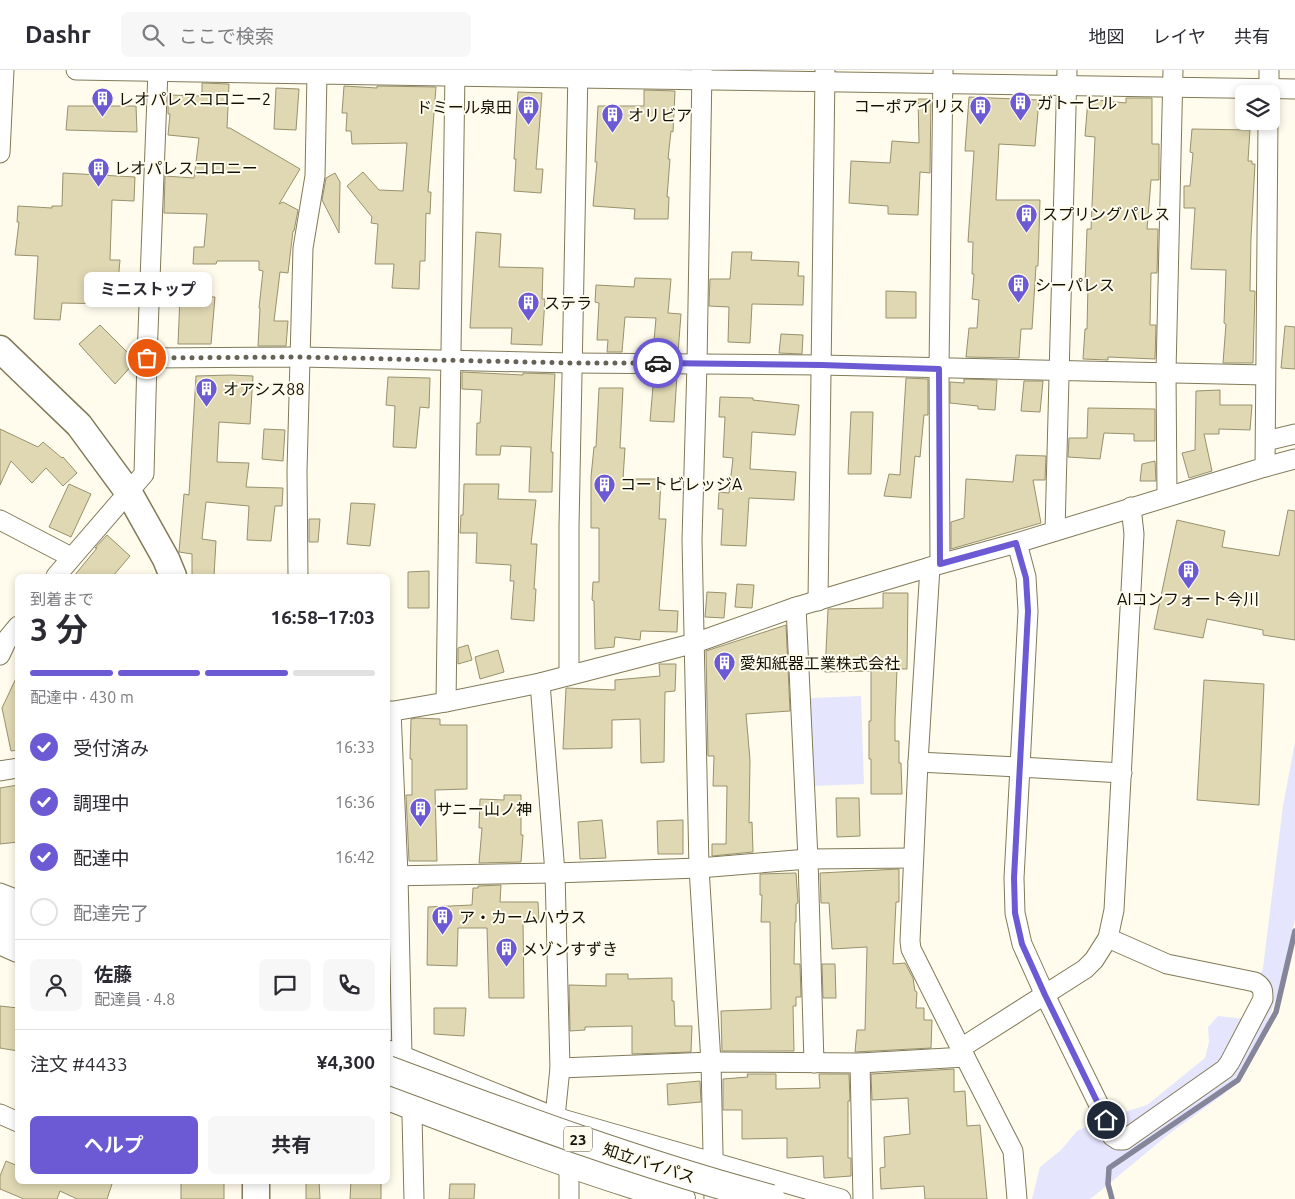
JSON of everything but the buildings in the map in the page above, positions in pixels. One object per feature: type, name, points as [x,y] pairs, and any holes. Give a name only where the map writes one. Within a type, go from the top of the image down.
[{"type":"highway","points":[[0,914],[15,921]]},
{"type":"highway","points":[[0,940],[15,947]]},
{"type":"highway","name":"知立バイパス","points":[[392,1058],[521,1120],[649,1164],[771,1199]]},
{"type":"highway","name":"知立バイパス","points":[[390,1097],[637,1186],[681,1199]]},
{"type":"main road","points":[[0,349],[78,425],[128,493],[166,559],[172,574]]},
{"type":"main road","points":[[256,1184],[256,1199]]},
{"type":"street","points":[[0,152],[4,70]]},
{"type":"street","points":[[76,70],[1172,79],[1269,84],[1295,89]]},
{"type":"street","points":[[58,574],[144,474],[158,70]]},
{"type":"street","points":[[298,574],[297,471],[303,248],[315,176],[317,72]]},
{"type":"street","points":[[446,702],[455,73]]},
{"type":"street","points":[[569,675],[577,74]]},
{"type":"street","points":[[702,75],[692,540],[699,868],[711,1062],[714,1199]]},
{"type":"street","points":[[818,601],[825,76]]},
{"type":"street","points":[[943,77],[935,565],[918,762],[911,949],[1014,1151],[1017,1199]]},
{"type":"street","points":[[1055,531],[1067,78]]},
{"type":"street","points":[[1167,496],[1166,372],[1172,79]]},
{"type":"street","points":[[1265,467],[1268,130]]},
{"type":"street","points":[[147,358],[301,357],[1265,374]]},
{"type":"street","points":[[1266,440],[1295,434]]},
{"type":"street","points":[[390,711],[446,702],[540,683],[695,643],[796,607],[1295,459]]},
{"type":"street","points":[[560,1068],[711,1062],[860,1063],[963,1052],[1085,969],[1094,960],[1108,938],[1114,910],[1134,534],[1131,507]]},
{"type":"street","points":[[0,520],[71,557]]},
{"type":"street","points":[[1016,543],[1026,578],[1028,611],[1014,878],[1015,913],[1022,944],[1099,1104],[1112,1136],[1118,1140],[1124,1140],[1219,1074],[1230,1062],[1263,999],[1263,991],[1261,986],[1246,980],[1167,964],[1108,938]]},
{"type":"street","points":[[796,607],[808,859],[814,1063]]},
{"type":"street","points":[[0,655],[8,638],[15,630]]},
{"type":"street","points":[[540,683],[555,873],[560,1068],[555,1117]]},
{"type":"street","points":[[390,752],[393,875],[392,1058],[555,1117],[841,1199]]},
{"type":"street","points":[[918,762],[1122,773]]},
{"type":"street","points":[[0,771],[15,768]]},
{"type":"street","points":[[393,875],[555,873],[699,868],[808,859],[913,858]]},
{"type":"street","points":[[0,893],[15,899]]},
{"type":"street","points":[[0,953],[15,958]]},
{"type":"street","points":[[860,1063],[863,1199]]},
{"type":"street","points":[[390,1107],[569,1170],[658,1199]]},
{"type":"street","points":[[0,1114],[15,1121]]},
{"type":"street","points":[[412,1116],[414,1199]]},
{"type":"street","points":[[568,1199],[569,1170]]},
{"type":"shaded area","points":[[861,696],[864,784],[813,786],[810,698]]},
{"type":"shaded area","points":[[1295,742],[1295,919],[1281,984],[1261,1040],[1224,1094],[1169,1134],[1093,1197],[1089,1199],[1032,1199],[1040,1167],[1061,1150],[1077,1131],[1105,1118],[1147,1105],[1205,1058],[1209,1042],[1208,1027],[1218,1016],[1245,1019],[1263,968],[1283,806]]},
{"type":"waterway","points":[[1112,1199],[1108,1184],[1109,1168],[1238,1080],[1276,1012],[1295,931]]},
{"type":"way so far","points":[[147,358],[301,357],[658,363]]},
{"type":"place","name":"レオパレスコロニー2","points":[[102,118]]},
{"type":"place","name":"ガトーヒル","points":[[1021,122]]},
{"type":"place","name":"コーポアイリス","points":[[981,125]]},
{"type":"place","name":"ドミール泉田","points":[[528,126]]},
{"type":"place","name":"オリビア","points":[[612,134]]},
{"type":"place","name":"レオパレスコロニー","points":[[98,187]]},
{"type":"place","name":"スプリングパレス","points":[[1026,233]]},
{"type":"place","name":"シーパレス","points":[[1019,304]]},
{"type":"place","name":"ステラ","points":[[528,322]]},
{"type":"place","name":"ミニストップ","points":[[147,358]]},
{"type":"place","name":"オアシス88","points":[[207,408]]},
{"type":"place","name":"コートビレッジA","points":[[604,503]]},
{"type":"place","name":"AIコンフォート今川","points":[[1188,589]]},
{"type":"place","name":"愛知紙器工業株式会社","points":[[724,682]]},
{"type":"place","name":"サニー山ノ神","points":[[420,828]]},
{"type":"place","name":"ア・カームハウス","points":[[443,936]]},
{"type":"place","name":"メゾンすずき","points":[[506,968]]},
{"type":"route","points":[[658,363],[822,365],[939,369],[940,564],[1016,543],[1028,590],[1014,878],[1015,913],[1018,927],[1022,944],[1045,995],[1106,1120]]}]
